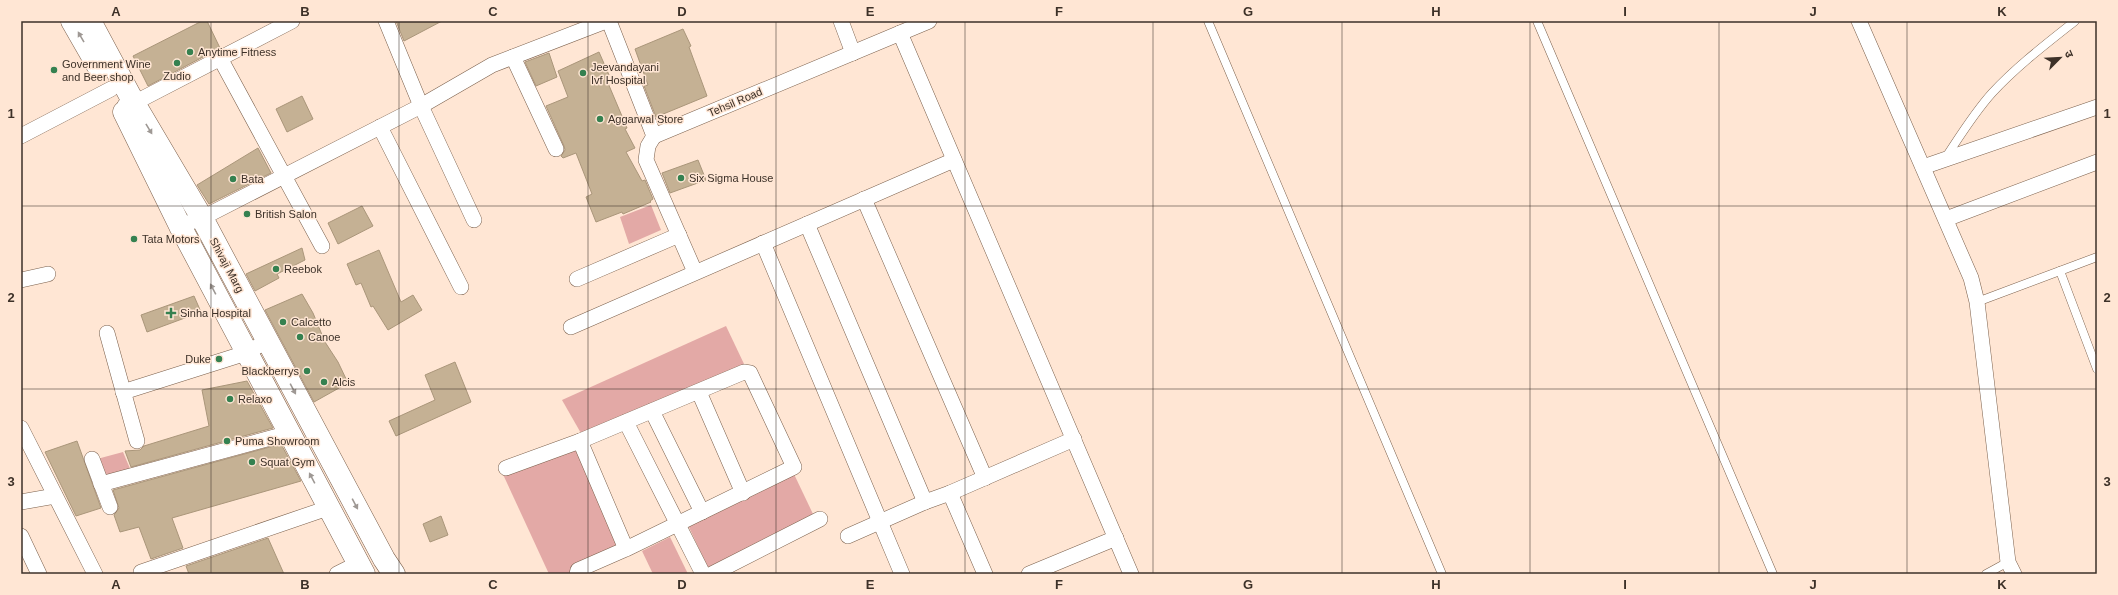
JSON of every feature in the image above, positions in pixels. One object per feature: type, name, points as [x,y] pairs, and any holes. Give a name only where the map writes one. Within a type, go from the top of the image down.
[{"type":"main road","name":"Shivaji Marg","points":[[72,21],[122,100],[202,218],[380,552],[394,574]]},
{"type":"main road","name":"Shivaji Marg","points":[[90,21],[122,100],[180,226],[360,569]]},
{"type":"street","points":[[21,136],[122,100],[220,58],[292,21]]},
{"type":"street","points":[[386,21],[421,106],[474,220]]},
{"type":"street","points":[[180,226],[202,218],[421,106],[492,65],[608,21],[654,136],[648,146],[646,160],[695,272]]},
{"type":"street","points":[[841,21],[853,53]]},
{"type":"street","name":"Tehsil Road","points":[[654,136],[929,21]]},
{"type":"street","points":[[1859,21],[1967,268],[1977,302],[2011,568]]},
{"type":"street","points":[[900,33],[1131,574]]},
{"type":"street","points":[[514,57],[556,149]]},
{"type":"street","points":[[220,58],[322,246]]},
{"type":"street","points":[[1923,167],[2097,107]]},
{"type":"street","points":[[380,127],[461,287]]},
{"type":"street","points":[[571,327],[954,160]]},
{"type":"street","points":[[1946,219],[2097,162]]},
{"type":"street","points":[[864,199],[985,478]]},
{"type":"street","points":[[807,224],[925,502]]},
{"type":"street","points":[[577,279],[679,235]]},
{"type":"street","points":[[763,243],[902,574]]},
{"type":"street","points":[[21,280],[48,274]]},
{"type":"street","points":[[107,333],[137,441]]},
{"type":"street","points":[[123,392],[246,353],[267,341]]},
{"type":"street","points":[[506,468],[580,441],[744,372],[750,373],[794,467],[626,550],[578,570],[577,574]]},
{"type":"street","points":[[699,392],[743,492]]},
{"type":"street","points":[[652,411],[702,512]]},
{"type":"street","points":[[626,422],[703,574]]},
{"type":"street","points":[[21,428],[95,574]]},
{"type":"street","points":[[101,484],[288,433]]},
{"type":"street","points":[[848,536],[1074,439]]},
{"type":"street","points":[[580,441],[626,550]]},
{"type":"street","points":[[92,459],[110,507]]},
{"type":"street","points":[[950,493],[985,574]]},
{"type":"street","points":[[21,502],[55,496]]},
{"type":"street","points":[[141,572],[328,508]]},
{"type":"street","points":[[712,574],[820,519]]},
{"type":"street","points":[[21,536],[39,574]]},
{"type":"street","points":[[1030,574],[1116,538]]},
{"type":"street","points":[[337,574],[360,569]]},
{"type":"lane","points":[[1208,21],[1442,574]]},
{"type":"lane","points":[[1537,21],[1773,574]]},
{"type":"lane","points":[[1944,160],[1981,106],[1993,92],[2029,58],[2075,21]]},
{"type":"lane","points":[[1977,302],[2097,257]]},
{"type":"lane","points":[[2060,271],[2097,369]]},
{"type":"lane","points":[[1986,574],[2011,568]]},
{"type":"shaded area","points":[[651,205],[661,230],[629,244],[620,217]]},
{"type":"shaded area","points":[[726,326],[745,366],[582,435],[562,400]]},
{"type":"shaded area","points":[[577,435],[625,543],[567,574],[549,574],[501,470]]},
{"type":"shaded area","points":[[123,452],[131,471],[104,481],[97,459]]},
{"type":"shaded area","points":[[793,472],[813,514],[708,568],[687,523]]},
{"type":"shaded area","points":[[670,537],[688,574],[653,574],[642,551]]},
{"type":"building","points":[[202,21],[207,21],[220,48],[148,86],[133,56]]},
{"type":"building","points":[[396,21],[442,21],[404,41]]},
{"type":"building","points":[[683,29],[691,46],[689,47],[707,96],[656,117],[644,86],[648,85],[635,49]]},
{"type":"building","points":[[599,52],[609,75],[605,76],[627,128],[625,129],[635,148],[626,152],[642,181],[645,180],[653,199],[650,201],[651,202],[623,214],[622,212],[596,222],[586,197],[592,194],[576,153],[563,158],[561,156],[565,150],[564,146],[546,106],[568,97],[558,71]]},
{"type":"building","points":[[549,53],[557,77],[536,86],[525,62]]},
{"type":"building","points":[[302,96],[313,119],[287,132],[276,109]]},
{"type":"building","name":"Bata","points":[[258,148],[271,173],[209,204],[197,185]]},
{"type":"building","name":"Six Sigma House","points":[[698,160],[706,180],[670,193],[662,173]]},
{"type":"building","points":[[362,206],[373,226],[338,244],[328,223]]},
{"type":"building","name":"Reebok","points":[[302,248],[305,260],[277,274],[279,278],[255,291],[246,274]]},
{"type":"building","points":[[379,250],[401,302],[413,295],[422,310],[388,330],[373,306],[371,307],[361,283],[356,285],[347,264]]},
{"type":"building","points":[[302,294],[313,313],[325,342],[338,362],[348,383],[314,402],[265,310]]},
{"type":"building","points":[[194,296],[201,312],[147,332],[141,315]]},
{"type":"building","points":[[455,362],[471,402],[396,436],[389,421],[435,400],[425,375]]},
{"type":"building","points":[[247,381],[273,428],[131,467],[125,451],[140,450],[144,446],[209,426],[202,390]]},
{"type":"building","points":[[77,441],[101,508],[76,516],[45,452]]},
{"type":"building","points":[[281,444],[301,481],[172,518],[183,548],[151,559],[139,527],[120,532],[114,515],[119,508],[113,490]]},
{"type":"building","points":[[441,516],[448,535],[430,542],[423,524]]},
{"type":"building","points":[[268,538],[284,574],[189,574],[186,566]]},
{"type":"place","name":"Anytime Fitness","points":[[190,52]]},
{"type":"place","name":"Zudio","points":[[177,63]]},
{"type":"place","name":"Government Wine and Beer shop","points":[[54,70]]},
{"type":"place","name":"Jeevandayani Ivf Hospital","points":[[583,73]]},
{"type":"place","name":"Aggarwal Store","points":[[600,119]]},
{"type":"place","name":"Six Sigma House","points":[[681,178]]},
{"type":"place","name":"Bata","points":[[233,179]]},
{"type":"place","name":"British Salon","points":[[247,214]]},
{"type":"place","name":"Tata Motors","points":[[134,239]]},
{"type":"place","name":"Reebok","points":[[276,269]]},
{"type":"place","name":"Sinha Hospital","points":[[171,313]]},
{"type":"place","name":"Calcetto","points":[[283,322]]},
{"type":"place","name":"Canoe","points":[[300,337]]},
{"type":"place","name":"Duke","points":[[219,359]]},
{"type":"place","name":"Blackberrys","points":[[307,371]]},
{"type":"place","name":"Alcis","points":[[324,382]]},
{"type":"place","name":"Relaxo","points":[[230,399]]},
{"type":"place","name":"Puma Showroom","points":[[227,441]]},
{"type":"place","name":"Squat Gym","points":[[252,462]]}]
